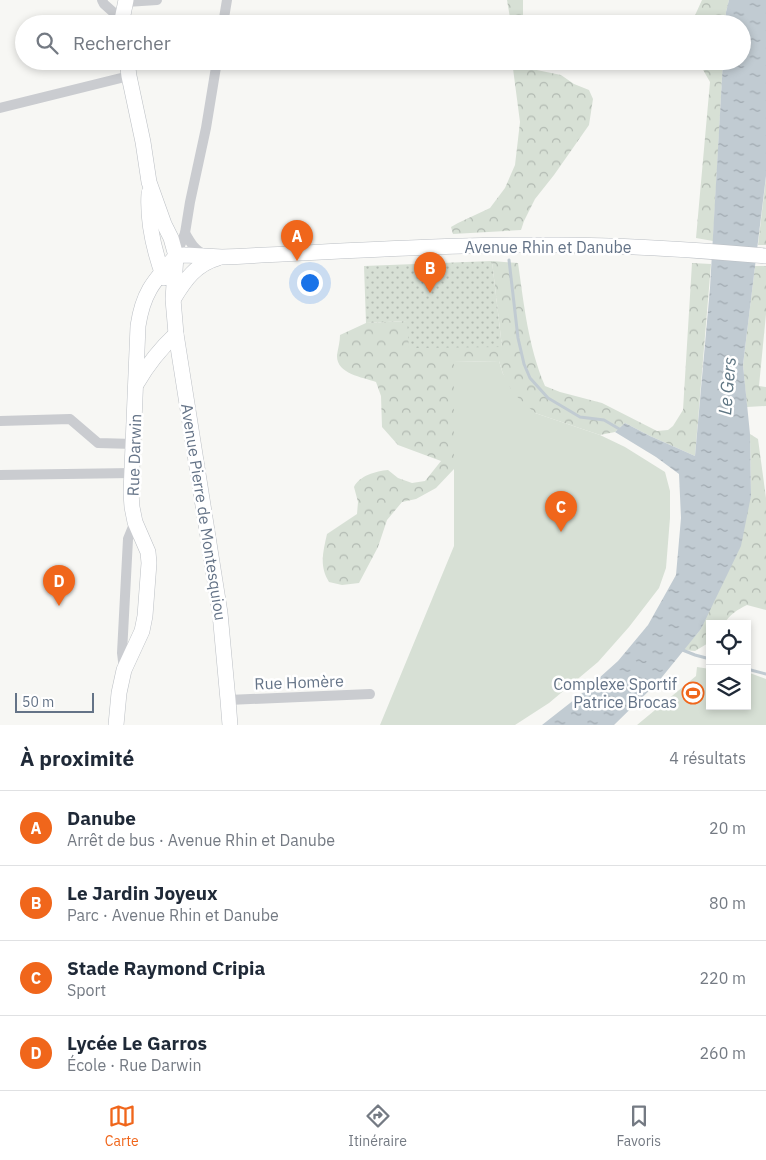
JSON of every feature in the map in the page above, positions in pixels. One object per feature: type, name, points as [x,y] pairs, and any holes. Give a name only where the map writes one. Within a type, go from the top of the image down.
[{"type":"street","points":[[102,0],[115,15]]},
{"type":"street","points":[[123,15],[126,1],[157,0]]},
{"type":"street","points":[[224,15],[227,0]]},
{"type":"street","points":[[0,108],[125,70]]},
{"type":"street","points":[[128,70],[144,142],[149,182],[150,230],[157,260],[171,265]]},
{"type":"street","points":[[171,265],[185,233],[216,70]]},
{"type":"street","points":[[149,182],[171,238],[171,265]]},
{"type":"street","points":[[185,233],[191,243],[202,254],[216,256]]},
{"type":"street","name":"Avenue Rhin et Danube","points":[[171,265],[184,255],[216,256],[499,245],[560,245],[692,250],[766,256]]},
{"type":"street","points":[[173,300],[192,273],[216,256]]},
{"type":"street","name":"Avenue Pierre de Montesquiou","points":[[171,265],[176,334],[220,613],[230,725]]},
{"type":"street","name":"Rue Darwin","points":[[124,670],[142,631],[149,563],[148,552],[132,507],[131,493],[138,326],[140,311],[146,294],[152,284],[171,265]]},
{"type":"street","name":"Rue Darwin","points":[[136,385],[154,357],[176,334]]},
{"type":"street","points":[[0,421],[70,419],[98,443],[134,444]]},
{"type":"street","points":[[0,475],[132,474]]},
{"type":"street","points":[[116,725],[118,693],[124,670],[122,652],[128,539],[136,522]]},
{"type":"street","name":"Rue Homère","points":[[228,700],[370,694]]},
{"type":"green space","points":[[507,0],[523,0],[523,15],[510,15]]},
{"type":"green space","points":[[702,0],[729,0],[726,15],[695,15]]},
{"type":"green space","points":[[513,70],[537,70],[561,75],[574,84],[589,90],[593,99],[589,125],[535,199],[521,230],[453,234],[451,227],[490,208],[505,188],[515,165],[520,122]]},
{"type":"green space","points":[[703,70],[722,70],[713,241],[696,238],[710,82]]},
{"type":"green space","points":[[766,177],[766,245],[758,245]]},
{"type":"green space","points":[[492,261],[518,263],[534,356],[545,386],[602,403],[657,431],[668,430],[673,426],[683,410],[692,263],[711,264],[695,456],[625,423],[615,432],[600,435],[535,413],[513,393],[503,374],[499,361],[454,362],[454,469],[436,488],[416,499],[402,502],[387,520],[378,547],[359,583],[342,585],[329,582],[323,565],[323,553],[327,534],[357,514],[358,502],[354,487],[356,483],[368,475],[388,470],[398,478],[412,483],[425,481],[441,461],[398,445],[382,427],[381,396],[376,382],[351,374],[341,367],[337,355],[340,335],[366,323],[407,321],[502,347]]},
{"type":"green space","points":[[492,261],[502,347],[409,348],[407,321],[366,323],[364,266]]},
{"type":"green space","points":[[755,266],[766,266],[766,314],[759,386],[766,387],[766,406],[747,407],[743,365]]},
{"type":"green space","points":[[499,361],[503,374],[535,413],[600,435],[625,447],[665,472],[670,491],[666,568],[659,588],[629,627],[598,662],[549,703],[515,725],[380,725],[454,546],[454,362]]},
{"type":"green space","points":[[750,434],[758,439],[766,498],[766,610],[747,605],[734,613],[727,620],[706,620],[706,644],[695,651],[683,650],[701,629],[751,496]]},
{"type":"green space","name":"Complexe Sportif Patrice Brocas","points":[[697,667],[706,668],[706,710],[751,710],[751,673],[766,679],[766,725],[637,725],[696,676]]},
{"type":"water","name":"Le Gers","points":[[729,0],[766,0],[766,176],[743,365],[750,434],[751,496],[741,546],[701,629],[658,682],[614,725],[542,725],[579,696],[618,661],[648,625],[676,575],[681,518],[679,474],[656,457],[615,432],[625,423],[695,456],[710,288],[722,70],[751,70],[751,15],[726,15]]},
{"type":"waterway","points":[[509,260],[518,338],[524,364],[530,378],[548,398],[580,417],[604,420],[621,430]]},
{"type":"waterway","points":[[680,649],[706,658]]},
{"type":"waterway","points":[[751,670],[766,674]]},
{"type":"place","name":"Danube","points":[[297,261]]},
{"type":"place","name":"Le Jardin Joyeux","points":[[430,293]]},
{"type":"place","name":"Stade Raymond Cripia","points":[[561,532]]},
{"type":"place","name":"Lycée Le Garros","points":[[59,606]]},
{"type":"place","name":"Complexe Sportif Patrice Brocas","points":[[693,693]]}]
